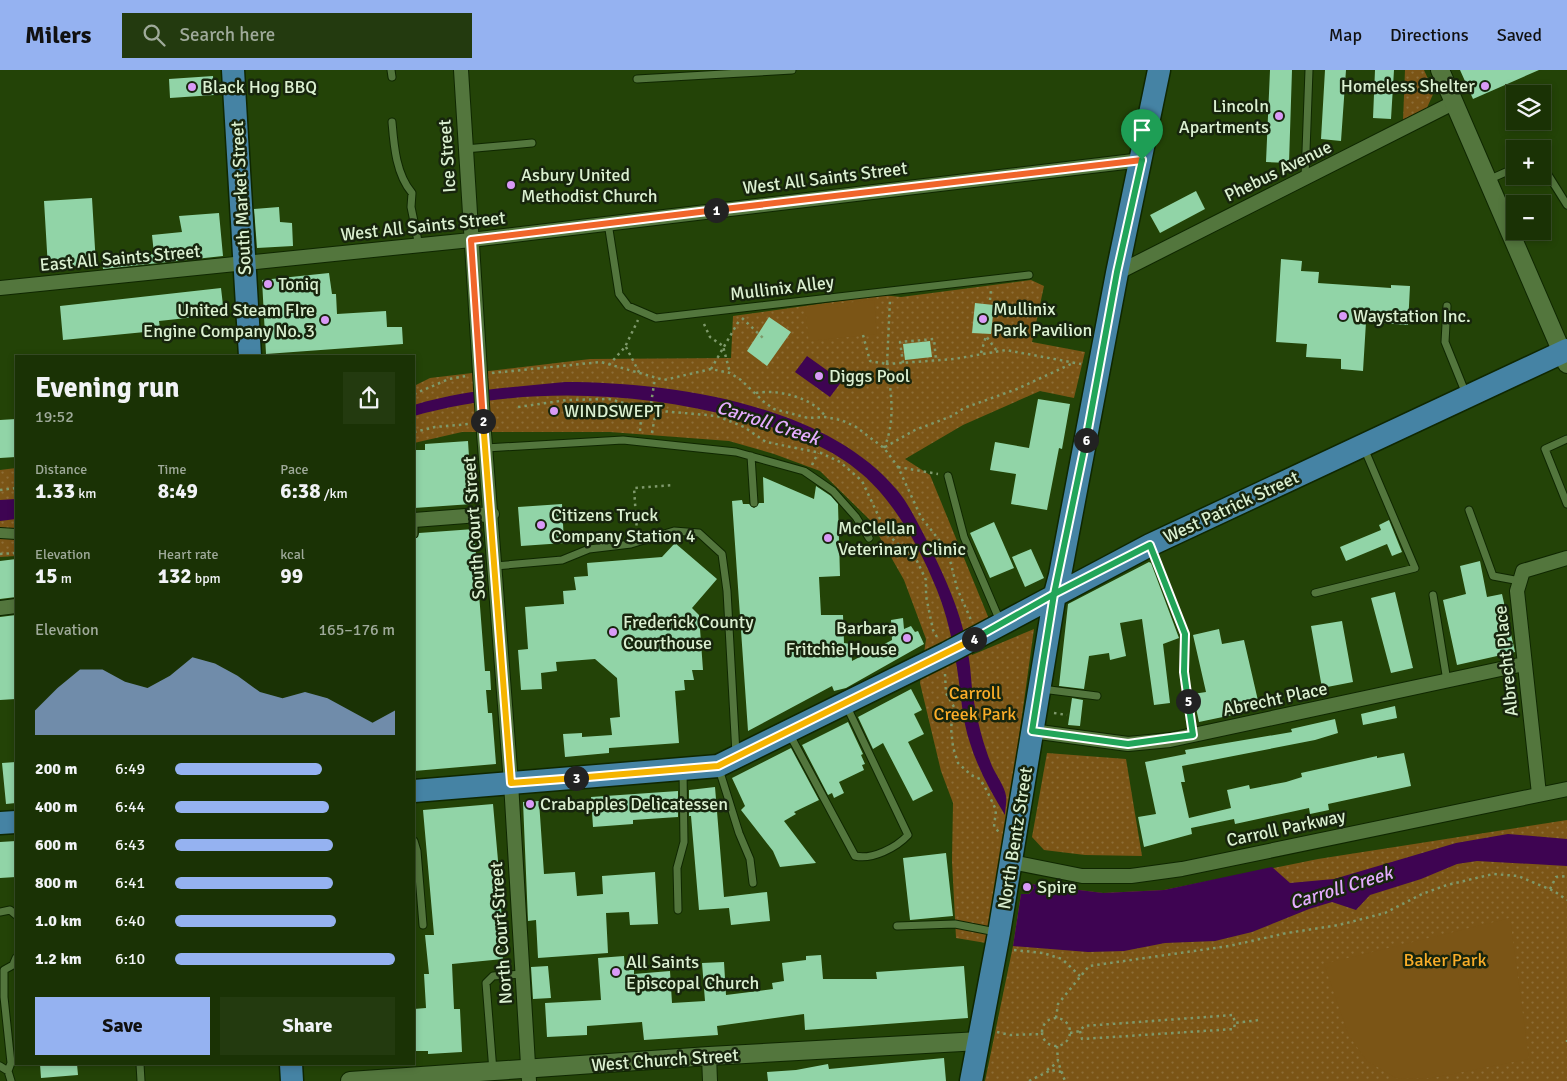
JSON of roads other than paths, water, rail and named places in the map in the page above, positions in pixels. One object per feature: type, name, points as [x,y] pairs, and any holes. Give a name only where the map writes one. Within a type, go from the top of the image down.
[{"type":"main road","name":"South Market Street","points":[[233,70],[250,355]]},
{"type":"main road","name":"North Bentz Street","points":[[971,1081],[988,1036],[1005,941],[1011,862],[1054,594],[1060,575],[1117,272],[1142,160],[1159,70]]},
{"type":"main road","name":"West Patrick Street","points":[[415,791],[683,770],[727,762],[846,704],[946,661],[974,627],[1002,623],[1150,545],[1467,397],[1565,355]]},
{"type":"main road","points":[[0,823],[15,822]]},
{"type":"main road","points":[[291,1065],[292,1081]]},
{"type":"street","name":"Ice Street","points":[[461,70],[471,240]]},
{"type":"street","points":[[1440,70],[1565,355]]},
{"type":"street","name":"Phebus Avenue","points":[[1117,272],[1455,102]]},
{"type":"street","name":"West All Saints Street","points":[[244,265],[471,240],[1142,160]]},
{"type":"street","name":"South Court Street","points":[[471,240],[511,783]]},
{"type":"street","name":"East All Saints Street","points":[[0,288],[244,265]]},
{"type":"street","points":[[415,520],[492,514]]},
{"type":"street","points":[[0,533],[15,534]]},
{"type":"street","name":"Albrecht Place","points":[[1539,794],[1517,591],[1523,571],[1567,558]]},
{"type":"street","points":[[0,608],[15,606]]},
{"type":"street","name":"Abrecht Place","points":[[1032,731],[1128,744],[1193,735],[1524,664]]},
{"type":"street","name":"North Court Street","points":[[511,783],[529,1075]]},
{"type":"street","name":"Carroll Parkway","points":[[1011,862],[1082,876],[1131,876],[1182,869],[1567,789]]},
{"type":"street","name":"West Church Street","points":[[350,1081],[493,1071],[529,1075],[709,1056],[988,1036]]},
{"type":"street","points":[[709,1056],[710,1081]]},
{"type":"lane","points":[[638,79],[792,70]]},
{"type":"lane","points":[[1305,178],[1309,70]]},
{"type":"lane","points":[[392,122],[394,146],[402,182],[412,193],[411,208],[419,246]]},
{"type":"lane","points":[[466,149],[532,143]]},
{"type":"lane","points":[[1488,180],[1506,172]]},
{"type":"lane","points":[[1551,179],[1567,205]]},
{"type":"lane","name":"Mullinix Alley","points":[[608,223],[619,294],[628,306],[656,318],[1029,275]]},
{"type":"lane","points":[[1447,306],[1445,342],[1467,397]]},
{"type":"lane","points":[[1567,439],[1545,449],[1567,504]]},
{"type":"lane","points":[[486,448],[623,440],[736,452],[809,474],[833,491],[856,517],[869,538]]},
{"type":"lane","points":[[1315,593],[1415,568],[1362,446]]},
{"type":"lane","points":[[751,456],[754,503]]},
{"type":"lane","points":[[948,476],[964,537],[1002,623]]},
{"type":"lane","points":[[1469,510],[1493,576],[1520,581]]},
{"type":"lane","points":[[496,566],[562,560],[589,549],[636,543],[674,532],[698,533],[722,554],[726,592],[727,762],[739,833],[750,859],[753,883]]},
{"type":"lane","points":[[1150,545],[1185,634],[1184,672],[1193,735]]},
{"type":"lane","points":[[1433,595],[1447,682]]},
{"type":"lane","points":[[1039,689],[1097,696]]},
{"type":"lane","points":[[788,732],[855,856],[871,856],[900,843],[908,835],[846,704]]},
{"type":"lane","points":[[678,910],[677,868],[684,842],[683,770]]},
{"type":"lane","points":[[415,845],[423,925]]},
{"type":"lane","points":[[0,912],[10,910],[15,914]]},
{"type":"lane","points":[[897,926],[955,924],[1005,941]]},
{"type":"lane","points":[[11,1081],[8,1071],[11,1063],[4,996],[4,970],[13,965],[15,960]]},
{"type":"lane","points":[[493,1071],[486,983],[493,976],[523,974]]},
{"type":"lane","points":[[140,1065],[141,1081]]},
{"type":"lane","points":[[0,1066],[8,1071]]},
{"type":"water","name":"Diggs Pool","points":[[807,356],[842,381],[830,397],[795,372]]},
{"type":"water","name":"Carroll Creek","points":[[565,382],[607,383],[698,393],[744,404],[788,418],[830,437],[866,461],[897,490],[908,506],[945,580],[966,642],[976,714],[981,732],[992,766],[1005,792],[1005,815],[985,780],[967,734],[949,629],[941,599],[931,575],[915,543],[896,512],[874,485],[849,463],[820,446],[789,433],[740,418],[659,402],[577,396],[536,396],[454,406],[415,416],[415,405],[451,396]]},
{"type":"water","points":[[15,499],[15,519],[0,521],[0,500]]},
{"type":"water","name":"Carroll Creek","points":[[1508,834],[1567,839],[1567,866],[1477,861],[1457,864],[1421,879],[1370,895],[1356,910],[1332,902],[1309,909],[1252,932],[1215,941],[1165,943],[1124,951],[1088,952],[1013,946],[1021,894],[1029,894],[1034,888],[1032,884],[1103,893],[1164,890],[1272,867],[1290,883],[1334,879],[1456,843]]},
{"type":"place","name":"Homeless Shelter","points":[[1485,86]]},
{"type":"place","name":"Black Hog BBQ","points":[[192,87]]},
{"type":"place","name":"Lincoln Apartments","points":[[1279,116]]},
{"type":"place","name":"Asbury United Methodist Church","points":[[511,185]]},
{"type":"place","name":"Toniq","points":[[268,284]]},
{"type":"place","name":"Waystation Inc.","points":[[1343,316]]},
{"type":"place","name":"Mullinix Park Pavilion","points":[[983,319]]},
{"type":"place","name":"United Steam FIre Engine Company No. 3","points":[[325,320]]},
{"type":"place","name":"Diggs Pool","points":[[819,376]]},
{"type":"place","name":"WINDSWEPT","points":[[554,411]]},
{"type":"place","name":"Citizens Truck Company Station 4","points":[[541,525]]},
{"type":"place","name":"McClellan Veterinary Clinic","points":[[828,538]]},
{"type":"place","name":"Frederick County Courthouse","points":[[613,632]]},
{"type":"place","name":"Barbara Fritchie House","points":[[907,638]]},
{"type":"place","name":"Crabapples Delicatessen","points":[[530,804]]},
{"type":"place","name":"Spire","points":[[1027,887]]},
{"type":"place","name":"All Saints Episcopal Church","points":[[616,972]]},
{"type":"park label","name":"Carroll Creek Park","points":[[975,703]]},
{"type":"park label","name":"Baker Park","points":[[1445,960]]}]
